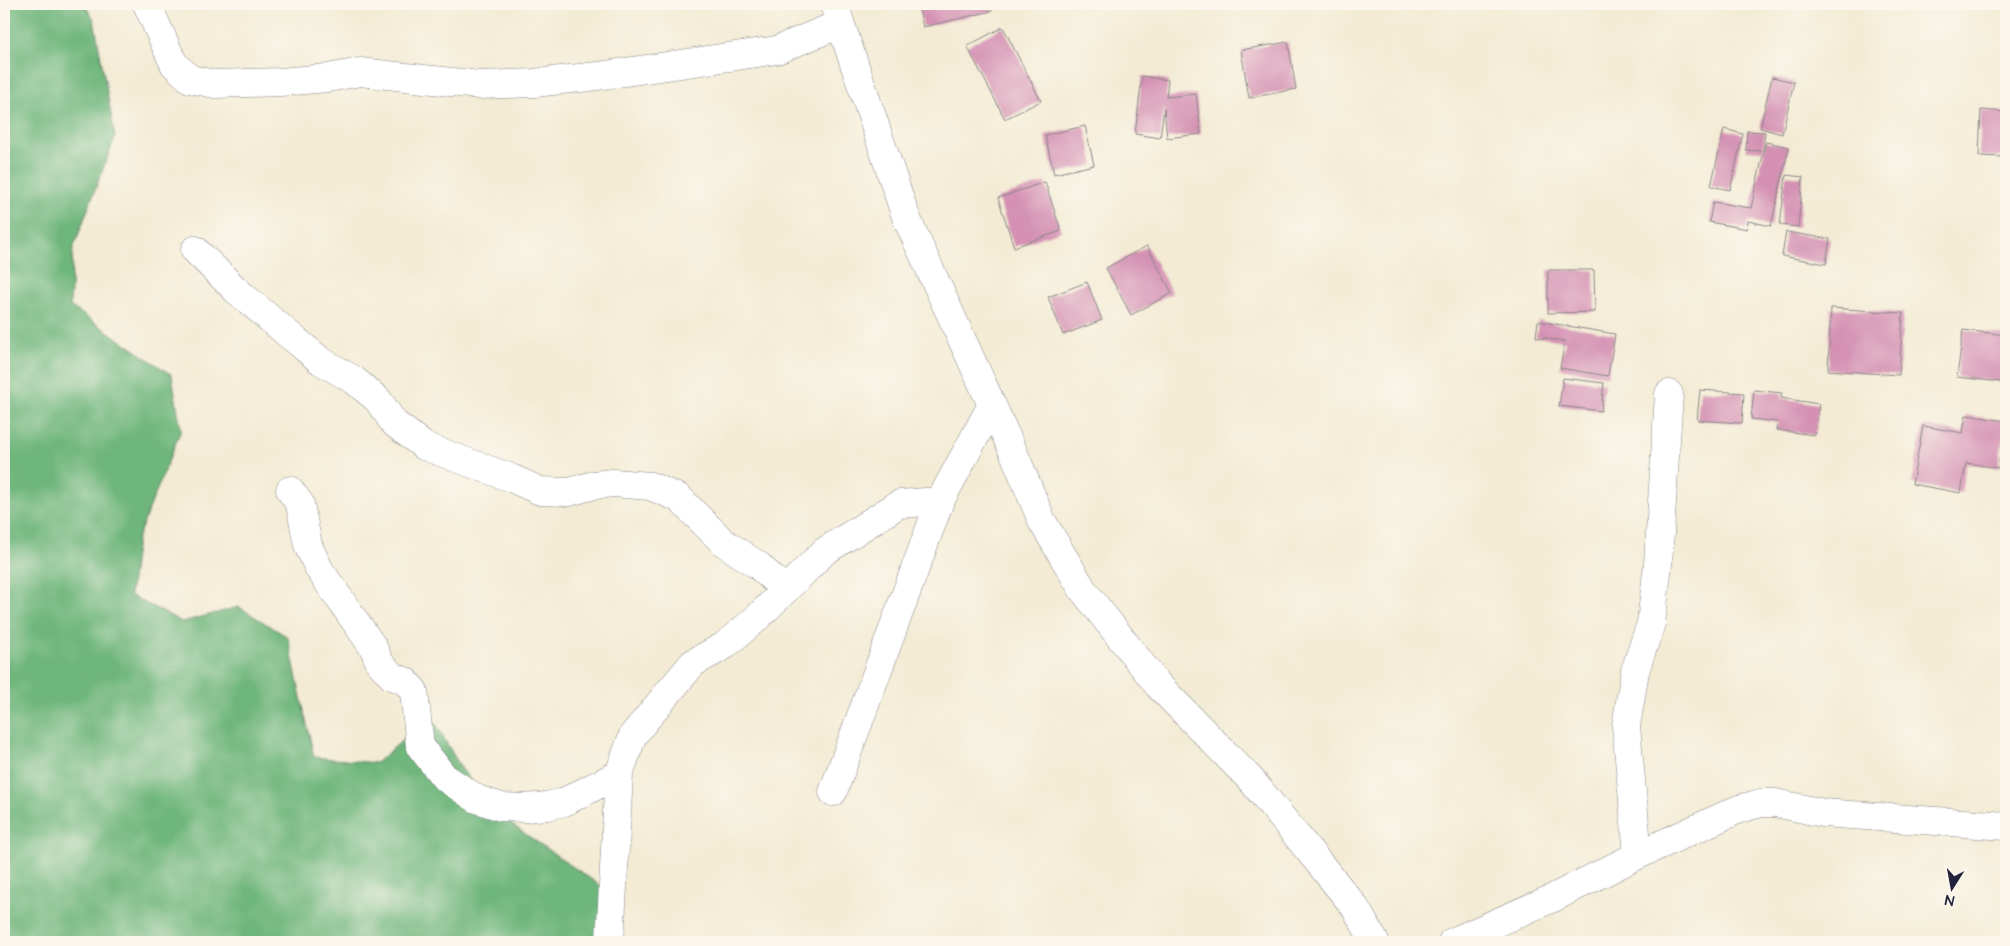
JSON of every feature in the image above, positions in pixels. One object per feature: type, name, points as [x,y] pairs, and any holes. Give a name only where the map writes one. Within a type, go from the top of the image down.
[{"type":"street","points":[[147,4],[174,64],[190,79],[215,84],[280,82],[328,78],[360,72],[479,85],[534,83],[598,76],[777,50],[837,14],[906,217],[992,405],[1042,521],[1083,590],[1158,686],[1252,781],[1355,907],[1375,942]]},
{"type":"street","points":[[195,250],[236,290],[288,334],[321,361],[354,380],[378,400],[394,423],[424,446],[511,478],[540,492],[569,492],[594,485],[614,483],[650,486],[679,498],[723,542],[759,566],[785,590]]},
{"type":"street","points":[[1638,855],[1626,726],[1634,670],[1651,623],[1658,564],[1669,394]]},
{"type":"street","points":[[833,792],[940,501],[992,405]]},
{"type":"street","points":[[290,490],[300,504],[308,545],[319,569],[373,647],[380,663],[392,676],[405,681],[414,690],[420,746],[444,777],[477,799],[501,807],[525,808],[564,802],[619,774]]},
{"type":"street","points":[[610,942],[619,774],[633,735],[694,662],[724,646],[825,551],[899,504],[940,501]]},
{"type":"street","points":[[1452,942],[1553,898],[1638,855],[1739,809],[1761,803],[1775,803],[1823,813],[2006,826]]},
{"type":"green space","points":[[4,4],[84,4],[94,19],[115,137],[73,249],[70,306],[172,375],[181,430],[137,539],[130,595],[182,622],[239,607],[288,637],[314,757],[376,763],[431,716],[461,768],[498,815],[608,891],[604,942],[4,942]]},
{"type":"building","points":[[918,4],[991,4],[992,11],[923,27]]},
{"type":"building","points":[[1003,27],[1041,101],[1005,119],[967,46]]},
{"type":"building","points":[[1288,42],[1296,89],[1249,98],[1241,50]]},
{"type":"building","points":[[1142,76],[1168,80],[1166,97],[1196,94],[1201,134],[1167,138],[1164,108],[1160,138],[1135,134]]},
{"type":"building","points":[[1772,77],[1794,82],[1782,134],[1760,128]]},
{"type":"building","points":[[1981,110],[2006,112],[2006,157],[1979,156]]},
{"type":"building","points":[[1085,126],[1094,165],[1054,174],[1045,135]]},
{"type":"building","points":[[1724,129],[1743,134],[1730,190],[1711,186]]},
{"type":"building","points":[[1747,131],[1765,132],[1763,151],[1746,150]]},
{"type":"building","points":[[1766,142],[1789,147],[1771,226],[1748,221],[1747,229],[1709,222],[1713,202],[1751,208]]},
{"type":"building","points":[[1786,175],[1803,177],[1798,227],[1780,225]]},
{"type":"building","points":[[1045,182],[1061,231],[1014,247],[998,198]]},
{"type":"building","points":[[1786,232],[1830,239],[1826,264],[1782,256]]},
{"type":"building","points":[[1147,246],[1172,293],[1131,315],[1106,268]]},
{"type":"building","points":[[1548,270],[1594,270],[1595,312],[1548,313]]},
{"type":"building","points":[[1087,282],[1102,320],[1063,335],[1048,297]]},
{"type":"building","points":[[1831,308],[1903,313],[1899,375],[1828,370]]},
{"type":"building","points":[[1538,321],[1615,334],[1608,376],[1560,368],[1565,341],[1536,337]]},
{"type":"building","points":[[1963,330],[2006,335],[2001,382],[1957,377]]},
{"type":"building","points":[[1563,378],[1604,383],[1601,411],[1559,406]]},
{"type":"building","points":[[1700,390],[1744,393],[1742,423],[1697,420]]},
{"type":"building","points":[[1754,390],[1782,393],[1781,398],[1819,404],[1815,435],[1776,430],[1778,422],[1751,419]]},
{"type":"building","points":[[1966,415],[2006,421],[1998,468],[1966,463],[1961,493],[1912,484],[1923,426],[1963,433]]}]
